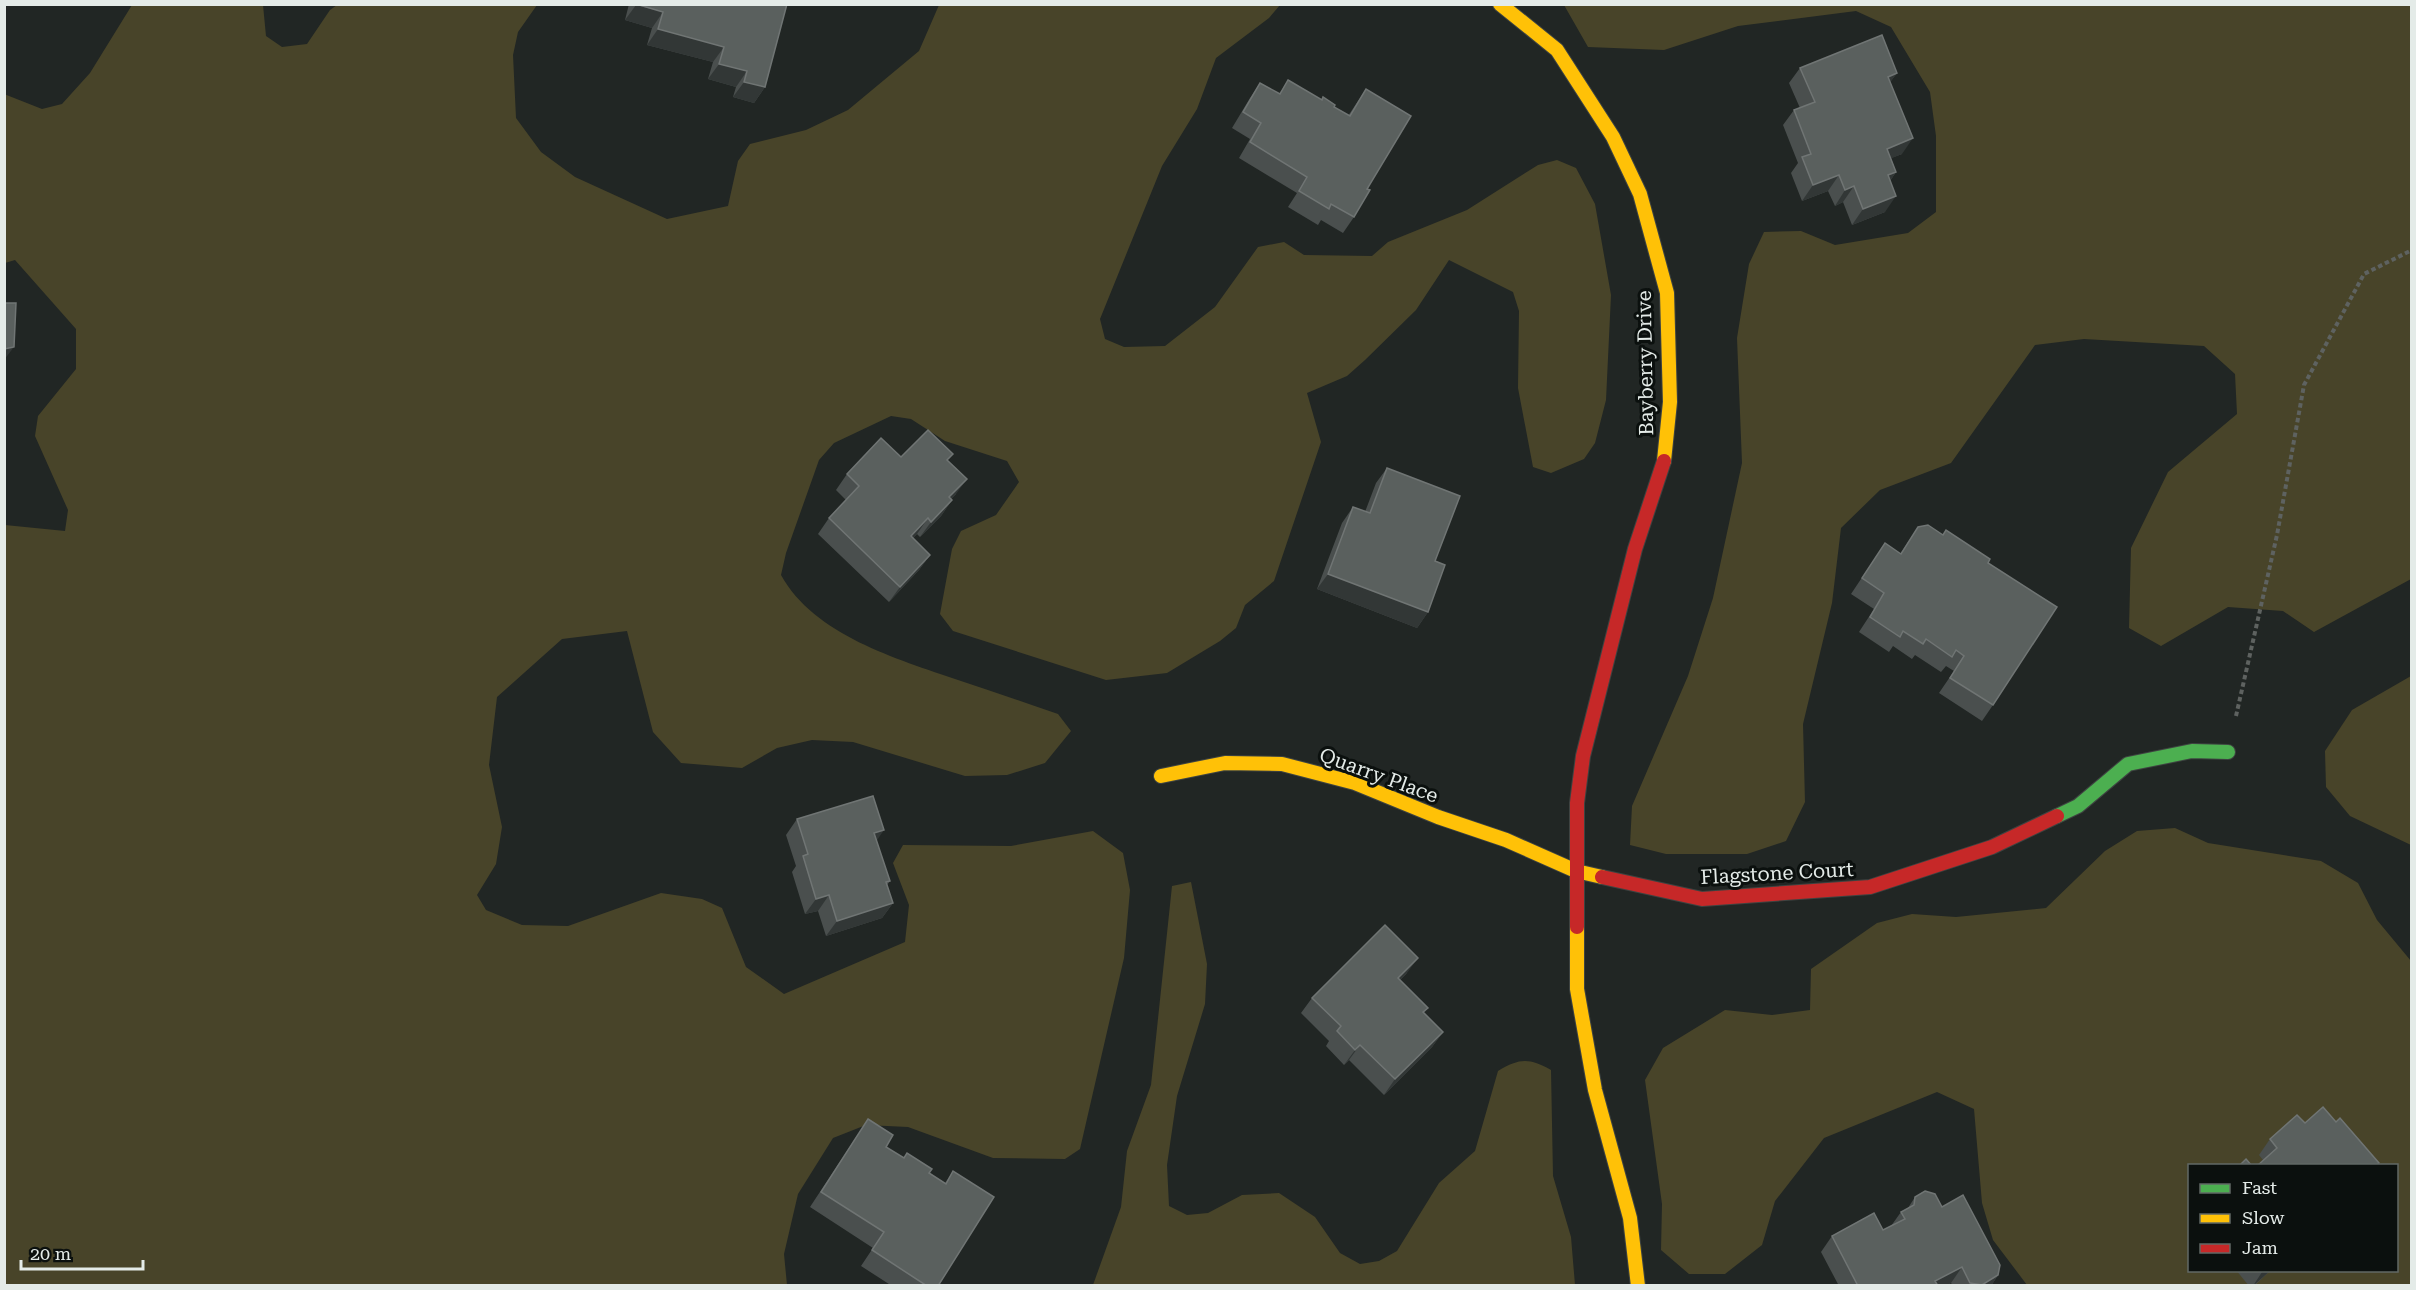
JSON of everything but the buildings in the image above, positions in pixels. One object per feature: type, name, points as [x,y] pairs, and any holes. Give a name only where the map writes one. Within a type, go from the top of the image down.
[{"type":"street","name":"Bayberry Drive","points":[[1500,4],[1557,51],[1613,137],[1640,194],[1667,293],[1670,402],[1665,457],[1635,549],[1583,756],[1577,803],[1576,871]]},
{"type":"street","name":"Flagstone Court","points":[[1576,871],[1702,899],[1870,887],[1992,847],[2078,806],[2128,764],[2192,751],[2228,752]]},
{"type":"street","name":"Quarry Place","points":[[1161,776],[1225,763],[1282,764],[1355,783],[1438,817],[1506,840],[1576,871]]},
{"type":"street","points":[[1576,871],[1577,989],[1595,1090],[1630,1218],[1638,1286]]},
{"type":"path","points":[[2228,752],[2277,535],[2304,385],[2364,274],[2412,250]]},
{"type":"shaded area","points":[[132,5],[263,5],[266,36],[282,47],[307,44],[330,10],[337,5],[537,5],[518,32],[513,55],[516,118],[541,152],[575,177],[667,219],[728,206],[738,161],[750,144],[806,130],[848,110],[919,51],[939,5],[1280,5],[1269,18],[1216,58],[1197,109],[1162,166],[1100,319],[1105,339],[1124,347],[1165,346],[1215,307],[1258,247],[1284,242],[1304,255],[1372,256],[1388,242],[1467,210],[1538,165],[1557,160],[1576,168],[1595,204],[1611,295],[1606,400],[1595,443],[1584,459],[1551,473],[1533,467],[1518,388],[1519,311],[1513,292],[1449,260],[1416,310],[1365,360],[1347,376],[1307,393],[1321,442],[1274,581],[1245,605],[1236,628],[1220,641],[1167,673],[1106,680],[953,631],[940,614],[952,549],[961,531],[996,515],[1019,482],[1007,461],[945,441],[911,419],[891,416],[834,443],[819,460],[786,553],[781,575],[796,596],[814,614],[859,642],[934,672],[1058,714],[1071,731],[1045,763],[1007,775],[965,776],[853,742],[812,740],[777,748],[742,768],[681,763],[653,732],[627,631],[562,639],[497,697],[489,765],[502,827],[496,864],[477,895],[486,910],[522,925],[568,926],[661,893],[702,899],[722,908],[746,967],[784,994],[905,942],[909,905],[893,863],[903,845],[1011,846],[1093,831],[1123,853],[1130,890],[1124,958],[1080,1149],[1065,1159],[993,1158],[908,1127],[866,1125],[833,1138],[798,1194],[784,1254],[787,1285],[5,1285],[5,525],[65,531],[68,510],[35,436],[38,416],[76,369],[76,329],[15,260],[5,263],[4,94],[42,109],[62,104],[90,73]]},
{"type":"shaded area","points":[[1564,5],[2411,5],[2411,579],[2314,632],[2283,611],[2228,607],[2161,646],[2129,628],[2131,548],[2168,472],[2237,414],[2235,374],[2204,346],[2084,339],[2035,345],[1951,463],[1880,490],[1841,528],[1832,603],[1803,724],[1805,802],[1786,841],[1747,854],[1666,854],[1630,845],[1632,806],[1688,676],[1713,598],[1742,463],[1737,338],[1749,264],[1764,232],[1801,231],[1835,245],[1908,233],[1936,212],[1936,136],[1930,92],[1891,27],[1856,11],[1738,26],[1664,50],[1588,47]]},
{"type":"shaded area","points":[[2411,676],[2411,845],[2350,816],[2326,787],[2325,751],[2352,710]]},
{"type":"shaded area","points":[[2175,828],[2208,843],[2321,861],[2358,883],[2377,920],[2411,961],[2411,1285],[2027,1285],[1993,1240],[1982,1203],[1974,1109],[1937,1092],[1824,1138],[1775,1201],[1762,1245],[1725,1274],[1689,1274],[1661,1250],[1662,1204],[1645,1080],[1663,1048],[1725,1010],[1772,1015],[1810,1010],[1811,969],[1877,923],[1912,914],[1956,917],[2046,908],[2105,851],[2137,831]]},
{"type":"shaded area","points":[[1191,882],[1207,964],[1205,1004],[1177,1096],[1167,1165],[1169,1206],[1187,1215],[1208,1213],[1242,1195],[1279,1193],[1315,1217],[1340,1253],[1360,1264],[1379,1261],[1397,1251],[1439,1183],[1475,1151],[1498,1071],[1519,1062],[1537,1063],[1551,1070],[1553,1176],[1571,1237],[1575,1285],[1093,1285],[1121,1207],[1127,1151],[1151,1085],[1172,886]]},
{"type":"traffic: fast","points":[[2057,816],[2078,806],[2128,764],[2192,751],[2228,752]]},
{"type":"traffic: slow","points":[[1500,4],[1557,50],[1613,137],[1640,194],[1667,293],[1670,402],[1664,461]]},
{"type":"traffic: slow","points":[[1161,776],[1225,763],[1282,764],[1355,783],[1438,817],[1506,840],[1576,871],[1602,877]]},
{"type":"traffic: slow","points":[[1577,927],[1577,989],[1595,1090],[1630,1218],[1638,1286]]},
{"type":"traffic: jam","points":[[1577,927],[1577,803],[1583,756],[1635,549],[1664,461]]},
{"type":"traffic: jam","points":[[1602,877],[1702,899],[1870,887],[1992,847],[2057,816]]}]
